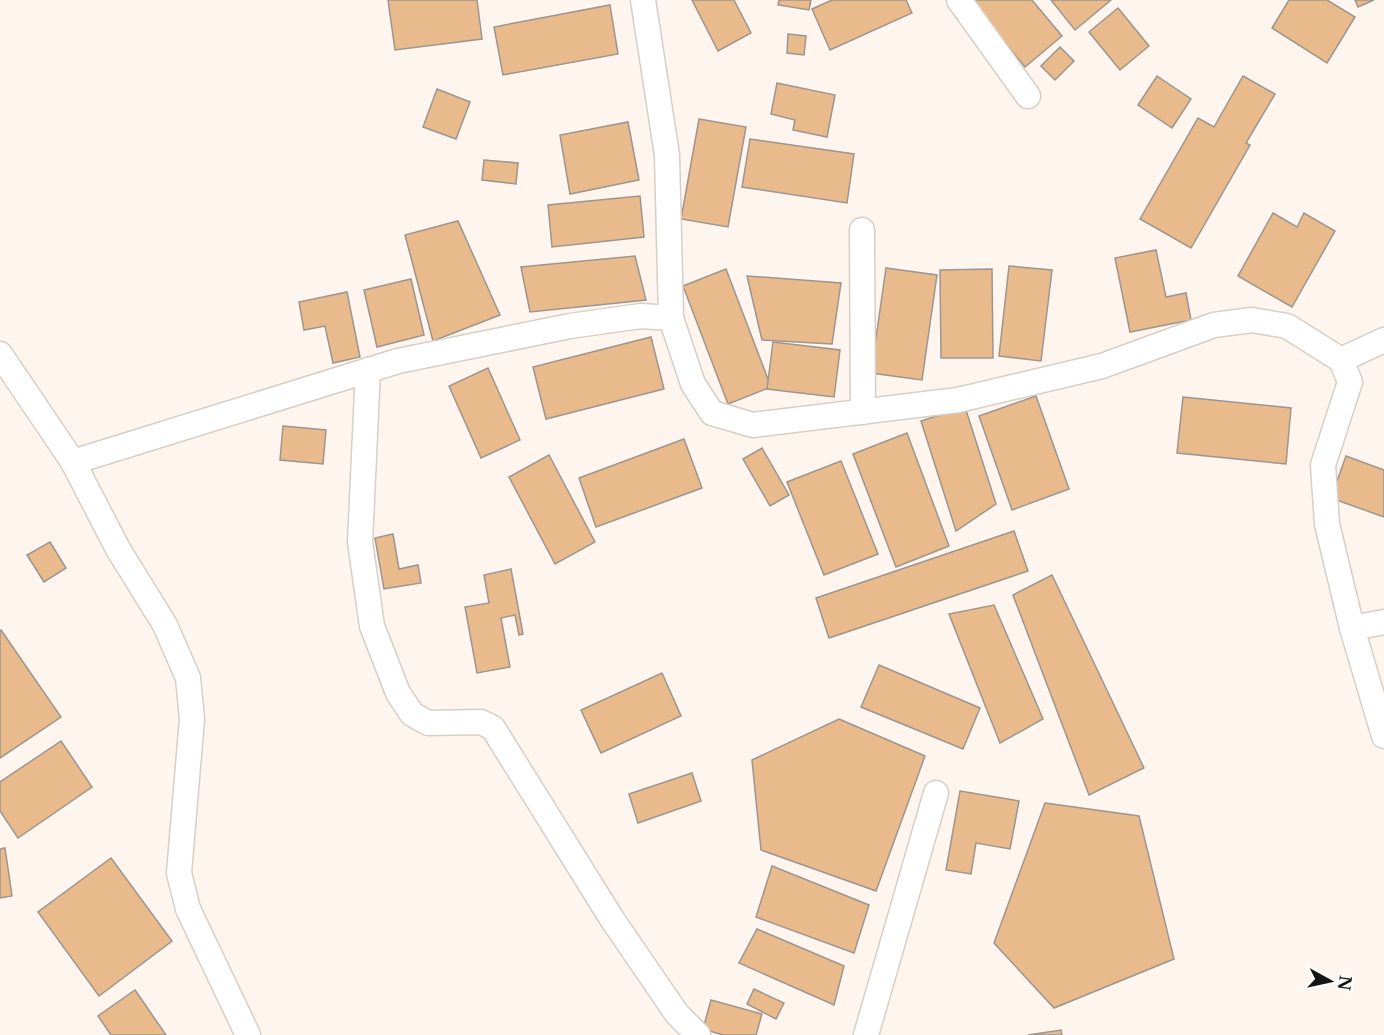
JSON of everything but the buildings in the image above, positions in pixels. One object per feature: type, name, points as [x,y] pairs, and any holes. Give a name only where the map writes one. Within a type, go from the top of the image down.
[{"type":"street","points":[[643,0],[667,155],[671,318],[693,384],[712,413],[753,425],[958,400],[1102,366],[1214,325],[1252,320],[1287,326],[1341,360],[1350,382],[1323,465],[1327,524],[1352,628],[1384,736]]},
{"type":"street","points":[[959,0],[1028,96]]},
{"type":"street","points":[[861,230],[863,412]]},
{"type":"street","points":[[73,462],[398,361],[570,326],[641,316],[671,318]]},
{"type":"street","points":[[1341,360],[1384,340]]},
{"type":"street","points":[[0,354],[73,462],[118,549],[165,625],[188,678],[192,719],[179,873],[188,909],[248,1035]]},
{"type":"street","points":[[368,370],[360,542],[372,626],[398,693],[412,714],[428,723],[481,722],[493,728],[612,919],[677,1014],[698,1035]]},
{"type":"street","points":[[1352,628],[1384,622]]},
{"type":"street","points":[[866,1035],[936,794]]}]
